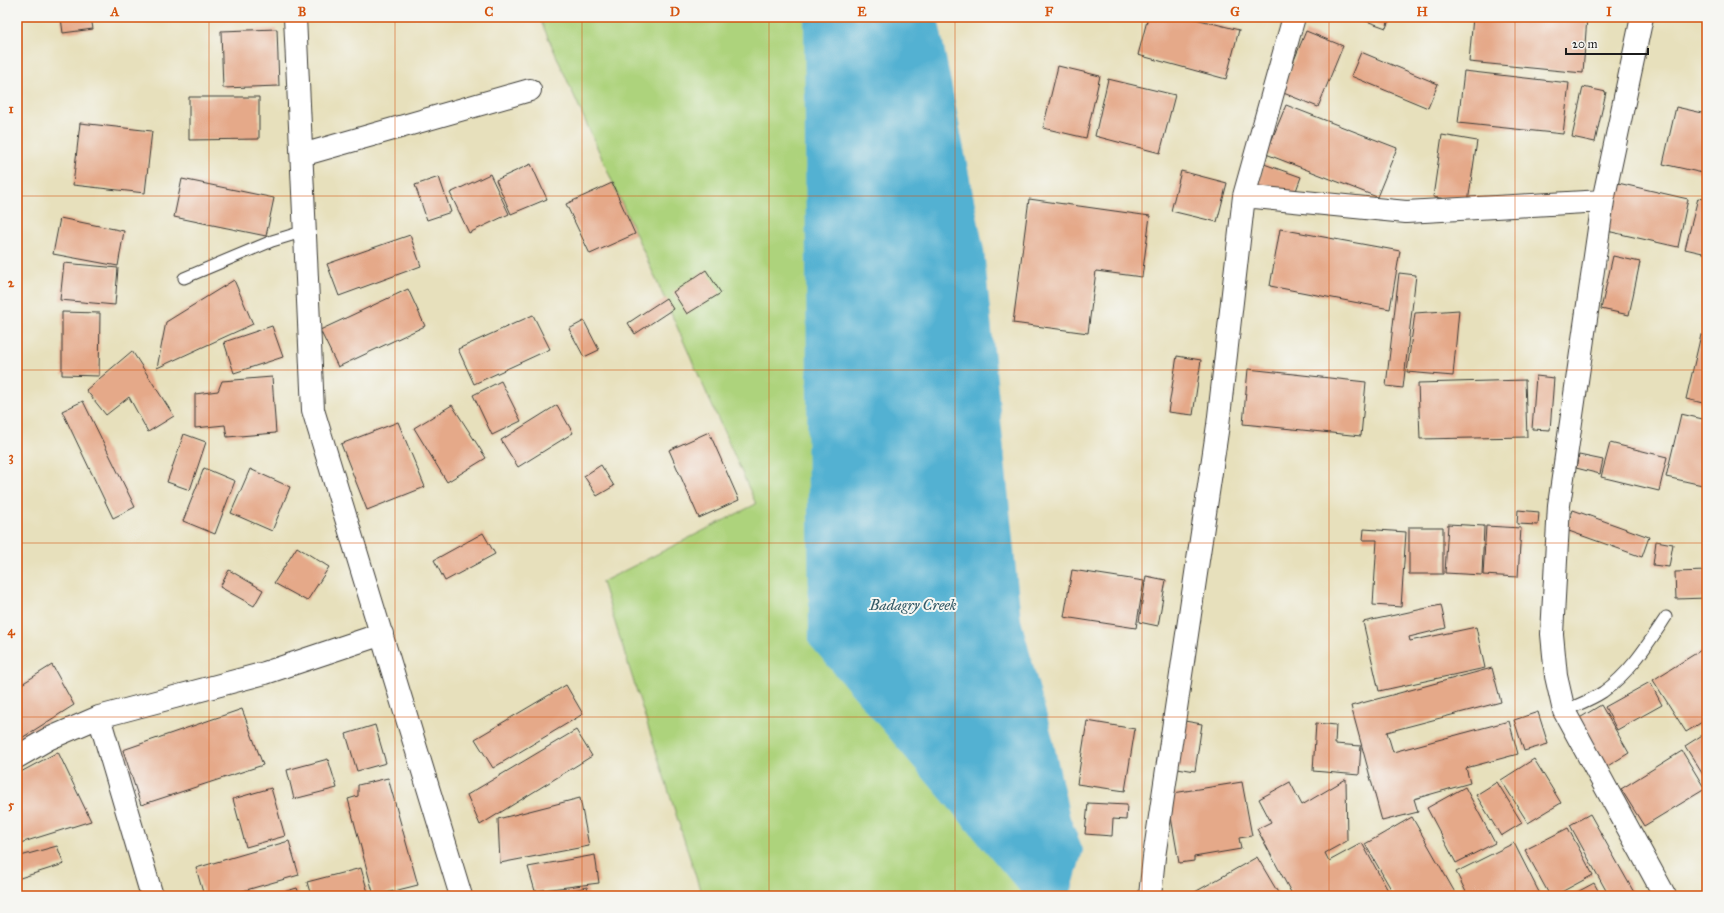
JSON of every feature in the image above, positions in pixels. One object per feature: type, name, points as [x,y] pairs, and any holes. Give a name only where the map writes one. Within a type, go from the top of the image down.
[{"type":"street","points":[[295,17],[313,410],[461,896]]},
{"type":"street","points":[[1150,896],[1154,857],[1218,425],[1244,196],[1294,17]]},
{"type":"street","points":[[1642,17],[1603,202],[1560,505],[1552,634],[1556,676],[1564,711],[1666,896]]},
{"type":"street","points":[[302,155],[530,90]]},
{"type":"street","points":[[1244,196],[1406,212],[1603,202]]},
{"type":"street","points":[[17,757],[48,740],[99,717],[265,673],[382,634]]},
{"type":"street","points":[[99,717],[152,896]]},
{"type":"lane","points":[[184,278],[272,241],[305,231]]},
{"type":"lane","points":[[1564,711],[1602,693],[1614,684],[1641,654],[1666,617]]},
{"type":"green space","points":[[539,17],[808,17],[813,642],[1029,896],[702,896],[602,582],[756,504]]},
{"type":"water","name":"Badagry Creek","points":[[808,17],[934,17],[980,250],[1017,620],[1049,739],[1066,818],[1079,850],[1066,896],[1029,896],[813,642]]},
{"type":"building","points":[[91,17],[93,29],[63,33],[61,18]]},
{"type":"building","points":[[1148,17],[1188,17],[1239,30],[1226,79],[1138,55]]},
{"type":"building","points":[[1355,17],[1390,17],[1386,28]]},
{"type":"building","points":[[1473,17],[1587,17],[1583,73],[1469,62]]},
{"type":"building","points":[[277,29],[279,86],[223,88],[221,31]]},
{"type":"building","points":[[1306,31],[1343,46],[1318,107],[1281,92]]},
{"type":"building","points":[[1361,52],[1438,84],[1428,108],[1351,76]]},
{"type":"building","points":[[1058,66],[1100,76],[1086,138],[1043,128]]},
{"type":"building","points":[[1464,71],[1569,83],[1563,134],[1458,123]]},
{"type":"building","points":[[1108,79],[1175,95],[1160,153],[1095,136]]},
{"type":"building","points":[[1583,87],[1606,92],[1595,142],[1572,137]]},
{"type":"building","points":[[189,97],[259,97],[259,139],[189,140]]},
{"type":"building","points":[[1286,105],[1397,148],[1377,197],[1266,154]]},
{"type":"building","points":[[1676,107],[1707,114],[1707,174],[1663,164]]},
{"type":"building","points":[[80,123],[152,131],[145,193],[73,185]]},
{"type":"building","points":[[1442,135],[1477,141],[1468,202],[1433,197]]},
{"type":"building","points":[[531,164],[547,199],[511,214],[496,180]]},
{"type":"building","points":[[1264,164],[1301,177],[1293,199],[1257,186]]},
{"type":"building","points":[[1181,171],[1227,183],[1217,222],[1171,211]]},
{"type":"building","points":[[490,174],[509,214],[469,233],[450,193]]},
{"type":"building","points":[[439,177],[451,212],[427,220],[415,185]]},
{"type":"building","points":[[182,179],[274,198],[266,236],[174,217]]},
{"type":"building","points":[[612,183],[635,234],[590,254],[566,204]]},
{"type":"building","points":[[1618,183],[1688,199],[1678,247],[1607,231]]},
{"type":"building","points":[[1698,198],[1707,200],[1707,254],[1685,249]]},
{"type":"building","points":[[1029,199],[1150,216],[1142,277],[1096,271],[1088,333],[1013,323]]},
{"type":"building","points":[[60,218],[124,231],[118,266],[53,254]]},
{"type":"building","points":[[1280,229],[1400,251],[1390,309],[1270,286]]},
{"type":"building","points":[[410,235],[421,266],[339,296],[327,264]]},
{"type":"building","points":[[1613,256],[1640,262],[1629,315],[1601,309]]},
{"type":"building","points":[[64,263],[118,268],[115,305],[60,300]]},
{"type":"building","points":[[706,270],[721,293],[687,314],[673,292]]},
{"type":"building","points":[[1399,273],[1416,275],[1403,388],[1386,386]]},
{"type":"building","points":[[234,280],[253,324],[157,368],[166,322]]},
{"type":"building","points":[[408,289],[425,326],[338,367],[320,330]]},
{"type":"building","points":[[666,298],[673,309],[635,334],[628,323]]},
{"type":"building","points":[[1459,310],[1453,376],[1407,372],[1415,313]]},
{"type":"building","points":[[62,312],[100,313],[99,376],[62,375]]},
{"type":"building","points":[[533,315],[550,349],[474,384],[458,349]]},
{"type":"building","points":[[584,321],[599,350],[584,357],[569,329]]},
{"type":"building","points":[[272,326],[283,357],[234,373],[224,342]]},
{"type":"building","points":[[1701,335],[1707,336],[1707,404],[1686,399]]},
{"type":"building","points":[[132,351],[174,416],[148,432],[129,397],[106,415],[86,390]]},
{"type":"building","points":[[1177,356],[1201,360],[1193,415],[1168,412]]},
{"type":"building","points":[[1248,369],[1366,382],[1361,436],[1243,424]]},
{"type":"building","points":[[1536,376],[1554,378],[1550,430],[1532,429]]},
{"type":"building","points":[[272,377],[276,433],[227,437],[225,425],[195,428],[195,394],[218,391],[222,381]]},
{"type":"building","points":[[1525,380],[1527,437],[1420,439],[1418,383]]},
{"type":"building","points":[[501,381],[521,421],[492,435],[473,395]]},
{"type":"building","points":[[83,401],[135,507],[113,518],[62,411]]},
{"type":"building","points":[[452,405],[486,458],[447,482],[414,428]]},
{"type":"building","points":[[557,405],[573,433],[518,467],[501,440]]},
{"type":"building","points":[[1681,414],[1707,420],[1707,486],[1666,477]]},
{"type":"building","points":[[398,422],[425,487],[367,510],[341,444]]},
{"type":"building","points":[[709,432],[739,500],[699,518],[669,450]]},
{"type":"building","points":[[184,434],[206,442],[190,490],[167,482]]},
{"type":"building","points":[[1610,443],[1667,457],[1659,491],[1601,477]]},
{"type":"building","points":[[1579,455],[1603,460],[1600,474],[1576,468]]},
{"type":"building","points":[[601,465],[614,486],[597,496],[584,476]]},
{"type":"building","points":[[204,468],[235,481],[215,534],[183,521]]},
{"type":"building","points":[[250,469],[290,487],[272,531],[231,513]]},
{"type":"building","points":[[1518,510],[1539,512],[1538,525],[1517,524]]},
{"type":"building","points":[[1573,510],[1649,537],[1642,557],[1566,530]]},
{"type":"building","points":[[1448,524],[1484,526],[1482,575],[1445,573]]},
{"type":"building","points":[[1486,526],[1521,528],[1518,577],[1483,575]]},
{"type":"building","points":[[1409,527],[1443,527],[1443,574],[1409,574]]},
{"type":"building","points":[[1364,529],[1406,532],[1401,607],[1373,605],[1377,540],[1363,540]]},
{"type":"building","points":[[483,533],[495,554],[445,581],[434,560]]},
{"type":"building","points":[[1656,541],[1673,544],[1669,567],[1653,565]]},
{"type":"building","points":[[297,547],[329,567],[307,601],[274,583]]},
{"type":"building","points":[[229,570],[263,590],[254,606],[220,587]]},
{"type":"building","points":[[1072,570],[1144,581],[1136,628],[1064,617]]},
{"type":"building","points":[[1707,571],[1707,598],[1676,599],[1675,572]]},
{"type":"building","points":[[1146,576],[1166,580],[1158,626],[1139,622]]},
{"type":"building","points":[[1441,605],[1446,628],[1409,637],[1410,641],[1476,627],[1485,668],[1379,691],[1363,622]]},
{"type":"building","points":[[1706,647],[1707,719],[1686,732],[1653,680]]},
{"type":"building","points":[[52,665],[74,705],[17,741],[17,687]]},
{"type":"building","points":[[1492,668],[1501,702],[1387,732],[1393,752],[1509,721],[1518,754],[1466,768],[1470,783],[1414,799],[1418,812],[1382,821],[1351,706]]},
{"type":"building","points":[[1650,682],[1662,705],[1617,730],[1605,707]]},
{"type":"building","points":[[566,685],[583,714],[493,768],[475,739]]},
{"type":"building","points":[[1601,705],[1629,753],[1606,767],[1578,719]]},
{"type":"building","points":[[242,709],[263,765],[141,805],[123,750]]},
{"type":"building","points":[[1538,712],[1548,744],[1524,751],[1514,720]]},
{"type":"building","points":[[1179,720],[1202,724],[1195,771],[1172,767]]},
{"type":"building","points":[[1087,721],[1135,729],[1125,791],[1077,784]]},
{"type":"building","points":[[1316,723],[1336,725],[1335,744],[1361,746],[1359,775],[1313,771]]},
{"type":"building","points":[[375,725],[386,763],[357,771],[346,734]]},
{"type":"building","points":[[576,730],[592,756],[480,825],[467,795]]},
{"type":"building","points":[[1707,732],[1707,781],[1685,746]]},
{"type":"building","points":[[1682,751],[1705,789],[1644,826],[1621,789]]},
{"type":"building","points":[[58,752],[91,821],[17,844],[17,774]]},
{"type":"building","points":[[328,759],[337,788],[294,799],[287,770]]},
{"type":"building","points":[[1534,759],[1561,803],[1528,823],[1501,780]]},
{"type":"building","points":[[388,778],[418,885],[374,896],[348,799],[358,796],[358,785]]},
{"type":"building","points":[[1346,779],[1347,841],[1325,853],[1329,861],[1362,843],[1391,896],[1293,896],[1257,829],[1271,822],[1259,799],[1290,782],[1302,805]]},
{"type":"building","points":[[1242,782],[1252,836],[1239,838],[1241,849],[1194,857],[1194,861],[1179,863],[1167,794]]},
{"type":"building","points":[[1497,782],[1522,823],[1501,836],[1476,795]]},
{"type":"building","points":[[1465,787],[1495,843],[1456,863],[1427,808]]},
{"type":"building","points":[[271,788],[285,836],[246,847],[233,799]]},
{"type":"building","points":[[580,798],[589,846],[500,863],[498,819]]},
{"type":"building","points":[[1088,803],[1127,805],[1126,820],[1113,819],[1112,836],[1085,834]]},
{"type":"building","points":[[1590,814],[1636,896],[1609,896],[1570,825]]},
{"type":"building","points":[[1412,817],[1457,896],[1395,896],[1365,844]]},
{"type":"building","points":[[1568,828],[1593,875],[1554,896],[1550,896],[1525,850]]},
{"type":"building","points":[[289,841],[299,875],[225,896],[204,896],[196,868]]},
{"type":"building","points":[[1514,843],[1541,896],[1468,896],[1456,872]]},
{"type":"building","points":[[57,846],[64,864],[17,879],[17,857]]},
{"type":"building","points":[[595,855],[599,883],[535,891],[528,867]]},
{"type":"building","points":[[1257,857],[1280,896],[1197,896],[1195,892]]},
{"type":"building","points":[[361,868],[369,896],[311,896],[307,882]]},
{"type":"building","points":[[1594,883],[1601,896],[1570,896]]},
{"type":"building","points":[[587,887],[589,896],[550,896],[550,895]]},
{"type":"building","points":[[297,888],[300,896],[269,896]]},
{"type":"waterway","points":[[808,17],[813,642],[1029,896]]},
{"type":"waterway","points":[[934,17],[980,250],[1017,620],[1049,739],[1066,818],[1079,850],[1066,896]]}]
